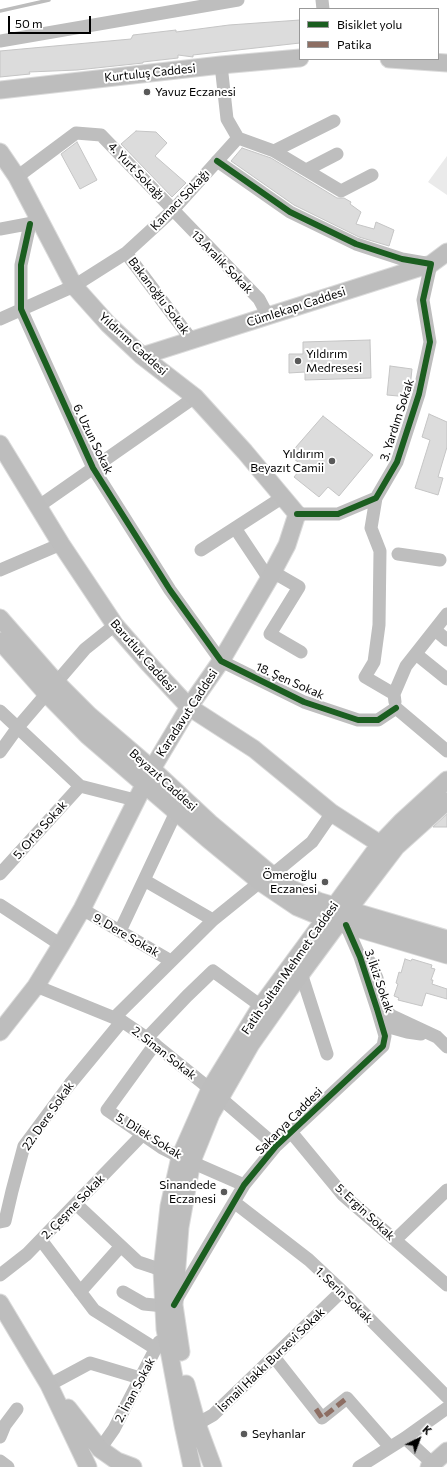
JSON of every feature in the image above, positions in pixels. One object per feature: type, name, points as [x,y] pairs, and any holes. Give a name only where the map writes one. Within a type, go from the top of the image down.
[{"type":"main road","name":"Kurtuluş Caddesi","points":[[0,90],[221,65],[299,58]]},
{"type":"main road","points":[[404,60],[447,63]]},
{"type":"main road","name":"Yıldırım Caddesi","points":[[0,152],[17,177],[35,223],[74,286],[108,324],[142,356],[195,397],[245,452],[297,514]]},
{"type":"main road","name":"Cümlekapı Caddesi","points":[[142,356],[431,264],[447,252]]},
{"type":"main road","name":"Barutluk Caddesi","points":[[0,444],[39,506],[60,544],[114,625],[148,663],[189,706],[254,749],[332,813],[380,844]]},
{"type":"main road","name":"Karadavut Caddesi","points":[[0,1032],[36,986],[82,909],[148,776],[189,706],[221,661],[271,575],[287,545],[297,514]]},
{"type":"main road","name":"Beyazıt Caddesi","points":[[0,618],[88,736],[148,776],[210,823],[296,907],[339,917]]},
{"type":"main road","name":"Beyazıt Caddesi","points":[[0,641],[51,688]]},
{"type":"main road","name":"Beyazıt Caddesi","points":[[148,776],[176,812],[266,879]]},
{"type":"main road","name":"Fatih Sultan Mehmet Caddesi","points":[[215,1093],[251,1044],[339,917],[380,844],[401,822],[447,780]]},
{"type":"main road","name":"Fatih Sultan Mehmet Caddesi","points":[[213,1467],[196,1424],[186,1385],[162,1270],[169,1206],[186,1159],[205,1128],[215,1093],[261,1006],[339,917],[396,847],[447,801]]},
{"type":"main road","points":[[339,917],[447,939]]},
{"type":"main road","points":[[339,917],[447,955]]},
{"type":"main road","name":"Fatih Sultan Mehmet Caddesi","points":[[186,1159],[180,1227],[165,1329],[192,1467]]},
{"type":"main road","points":[[0,1304],[49,1385],[88,1467]]},
{"type":"main road","points":[[49,1385],[100,1449],[117,1461],[133,1467]]},
{"type":"street","points":[[0,41],[238,0]]},
{"type":"street","points":[[221,65],[227,119],[238,138],[274,151],[341,191],[372,175]]},
{"type":"street","points":[[274,151],[334,121]]},
{"type":"street","name":"4. Yurt Sokağı","points":[[17,177],[76,133],[101,135],[173,210]]},
{"type":"street","name":"Kamacı Sokağı","points":[[0,319],[74,286],[126,253],[173,210],[238,138]]},
{"type":"street","points":[[306,170],[337,154]]},
{"type":"street","points":[[217,161],[290,212],[356,244],[402,259],[431,264]]},
{"type":"street","name":"13.Aralık Sokak","points":[[173,210],[258,300],[268,316]]},
{"type":"street","points":[[0,229],[35,223]]},
{"type":"street","name":"6. Uzun Sokak","points":[[35,223],[21,265],[21,309],[93,468],[170,590],[221,661]]},
{"type":"street","name":"Bakanoğlu Sokak","points":[[126,253],[192,339]]},
{"type":"street","name":"3. Yardım Sokak","points":[[376,498],[397,462],[419,394],[430,342],[423,300],[431,264]]},
{"type":"street","points":[[39,506],[195,397]]},
{"type":"street","points":[[201,550],[283,497]]},
{"type":"street","points":[[297,514],[338,514],[376,498]]},
{"type":"street","points":[[376,498],[371,528],[380,551],[380,625],[374,662],[365,677],[394,694]]},
{"type":"street","points":[[235,528],[271,575],[299,587],[270,634],[302,652]]},
{"type":"street","points":[[0,570],[60,544]]},
{"type":"street","points":[[398,554],[440,560]]},
{"type":"street","points":[[447,614],[406,666],[394,694],[396,708],[447,751]]},
{"type":"street","points":[[0,752],[18,727],[85,649],[114,625]]},
{"type":"street","points":[[435,630],[447,640]]},
{"type":"street","points":[[416,654],[447,679]]},
{"type":"street","name":"18. Şen Sokak","points":[[221,661],[304,702],[358,720],[378,720],[396,708]]},
{"type":"street","points":[[0,711],[80,786],[135,800]]},
{"type":"street","name":"5. Orta Sokak","points":[[0,874],[80,786]]},
{"type":"street","points":[[120,931],[176,812]]},
{"type":"street","name":"22. Dere Sokak","points":[[0,1222],[5,1221],[24,1146],[118,1020],[171,961],[213,920],[312,842],[332,813]]},
{"type":"street","points":[[144,880],[213,920]]},
{"type":"street","points":[[0,905],[61,945]]},
{"type":"street","name":"9. Dere Sokak","points":[[82,909],[171,961]]},
{"type":"street","name":"3. İkiz Sokak","points":[[339,917],[360,957],[385,1036],[383,1046]]},
{"type":"street","points":[[360,957],[370,962],[377,978],[383,1008],[392,1016],[437,1037],[447,1047]]},
{"type":"street","points":[[151,1041],[187,996],[213,971],[261,1006]]},
{"type":"street","points":[[301,973],[327,1054]]},
{"type":"street","name":"2. Sinan Sokak","points":[[36,986],[118,1020],[151,1041],[215,1093],[276,1146]]},
{"type":"street","points":[[382,1025],[407,1032],[437,1037]]},
{"type":"street","name":"5. Dilek Sokak","points":[[151,1041],[107,1110],[142,1135],[186,1159],[244,1184]]},
{"type":"street","name":"Sakarya Caddesi","points":[[169,1305],[244,1184],[276,1146],[383,1046]]},
{"type":"street","name":"5. Ergin Sokak","points":[[291,1132],[343,1195],[447,1285]]},
{"type":"street","name":"2. Çeşme Sokak","points":[[0,1275],[27,1254],[142,1135]]},
{"type":"street","points":[[395,1240],[447,1190]]},
{"type":"street","name":"1. Serin Sokak","points":[[234,1202],[309,1260],[447,1398]]},
{"type":"street","points":[[76,1204],[138,1262],[162,1270]]},
{"type":"street","points":[[41,1240],[94,1310],[156,1349]]},
{"type":"street","points":[[80,1292],[121,1246]]},
{"type":"street","points":[[123,1292],[144,1304],[169,1305]]},
{"type":"street","name":"İsmail Hakkı Bursevi Sokak","points":[[196,1424],[214,1415],[342,1292]]},
{"type":"street","name":"2. İnan Sokak","points":[[100,1449],[114,1429],[165,1329]]},
{"type":"street","points":[[274,1357],[322,1418],[347,1398],[390,1447]]},
{"type":"street","points":[[49,1385],[90,1364],[140,1378]]},
{"type":"street","points":[[359,1467],[447,1408]]},
{"type":"street","points":[[2,1428],[17,1409]]},
{"type":"street","points":[[404,1438],[439,1461]]},
{"type":"street","points":[[0,1461],[8,1467]]},
{"type":"shaded area","points":[[447,156],[447,195],[428,182]]},
{"type":"building","points":[[299,20],[299,43],[193,55],[193,57],[178,55],[178,58],[143,63],[77,70],[29,72],[30,74],[0,77],[0,51],[131,39],[133,35],[176,30],[176,32],[229,25]]},
{"type":"building","points":[[136,131],[156,132],[167,143],[155,156],[186,183],[172,197],[121,144]]},
{"type":"building","points":[[77,142],[97,180],[80,189],[61,154]]},
{"type":"building","points":[[242,148],[271,158],[337,198],[344,198],[351,202],[350,204],[361,212],[356,224],[374,229],[376,222],[394,230],[389,246],[359,237],[294,205],[231,161]]},
{"type":"building","name":"Yıldırım Medresesi","points":[[370,340],[371,378],[305,380],[305,372],[289,373],[289,354],[303,354],[303,342]]},
{"type":"building","points":[[390,366],[412,369],[409,397],[387,395]]},
{"type":"building","points":[[429,414],[447,422],[447,447],[438,477],[443,478],[438,495],[415,488],[430,440],[422,437]]},
{"type":"building","name":"Yıldırım Beyazıt Camii","points":[[323,416],[373,455],[339,496],[328,487],[319,497],[294,477],[303,466],[289,455]]},
{"type":"building","points":[[447,814],[447,827],[433,827]]},
{"type":"building","points":[[405,959],[411,961],[412,959],[432,965],[431,968],[435,969],[431,980],[433,980],[432,984],[447,989],[447,999],[426,993],[422,1006],[398,1000],[399,998],[394,996],[398,984],[396,983]]},
{"type":"waterway","points":[[0,11],[49,0]]},
{"type":"marked path","points":[[316,1409],[322,1418],[347,1398]]},
{"type":"cycle path","points":[[217,161],[290,212],[356,244],[402,259],[431,264],[423,300],[430,342],[419,394],[397,462],[376,498],[338,514],[297,514]]},
{"type":"cycle path","points":[[30,224],[21,265],[21,309],[93,468],[170,590],[221,661],[304,702],[358,720],[378,720],[396,708]]},
{"type":"cycle path","points":[[174,1305],[244,1185],[276,1146],[383,1046],[385,1036],[377,1009],[360,957],[346,925]]},
{"type":"place","name":"Yavuz Eczanesi","points":[[147,92]]},
{"type":"place","name":"Yıldırım Medresesi","points":[[298,361]]},
{"type":"place","name":"Yıldırım Beyazıt Camii","points":[[332,461]]},
{"type":"place","name":"Ömeroğlu Eczanesi","points":[[325,882]]},
{"type":"place","name":"Sinandede Eczanesi","points":[[224,1192]]},
{"type":"place","name":"Seyhanlar","points":[[244,1434]]}]
